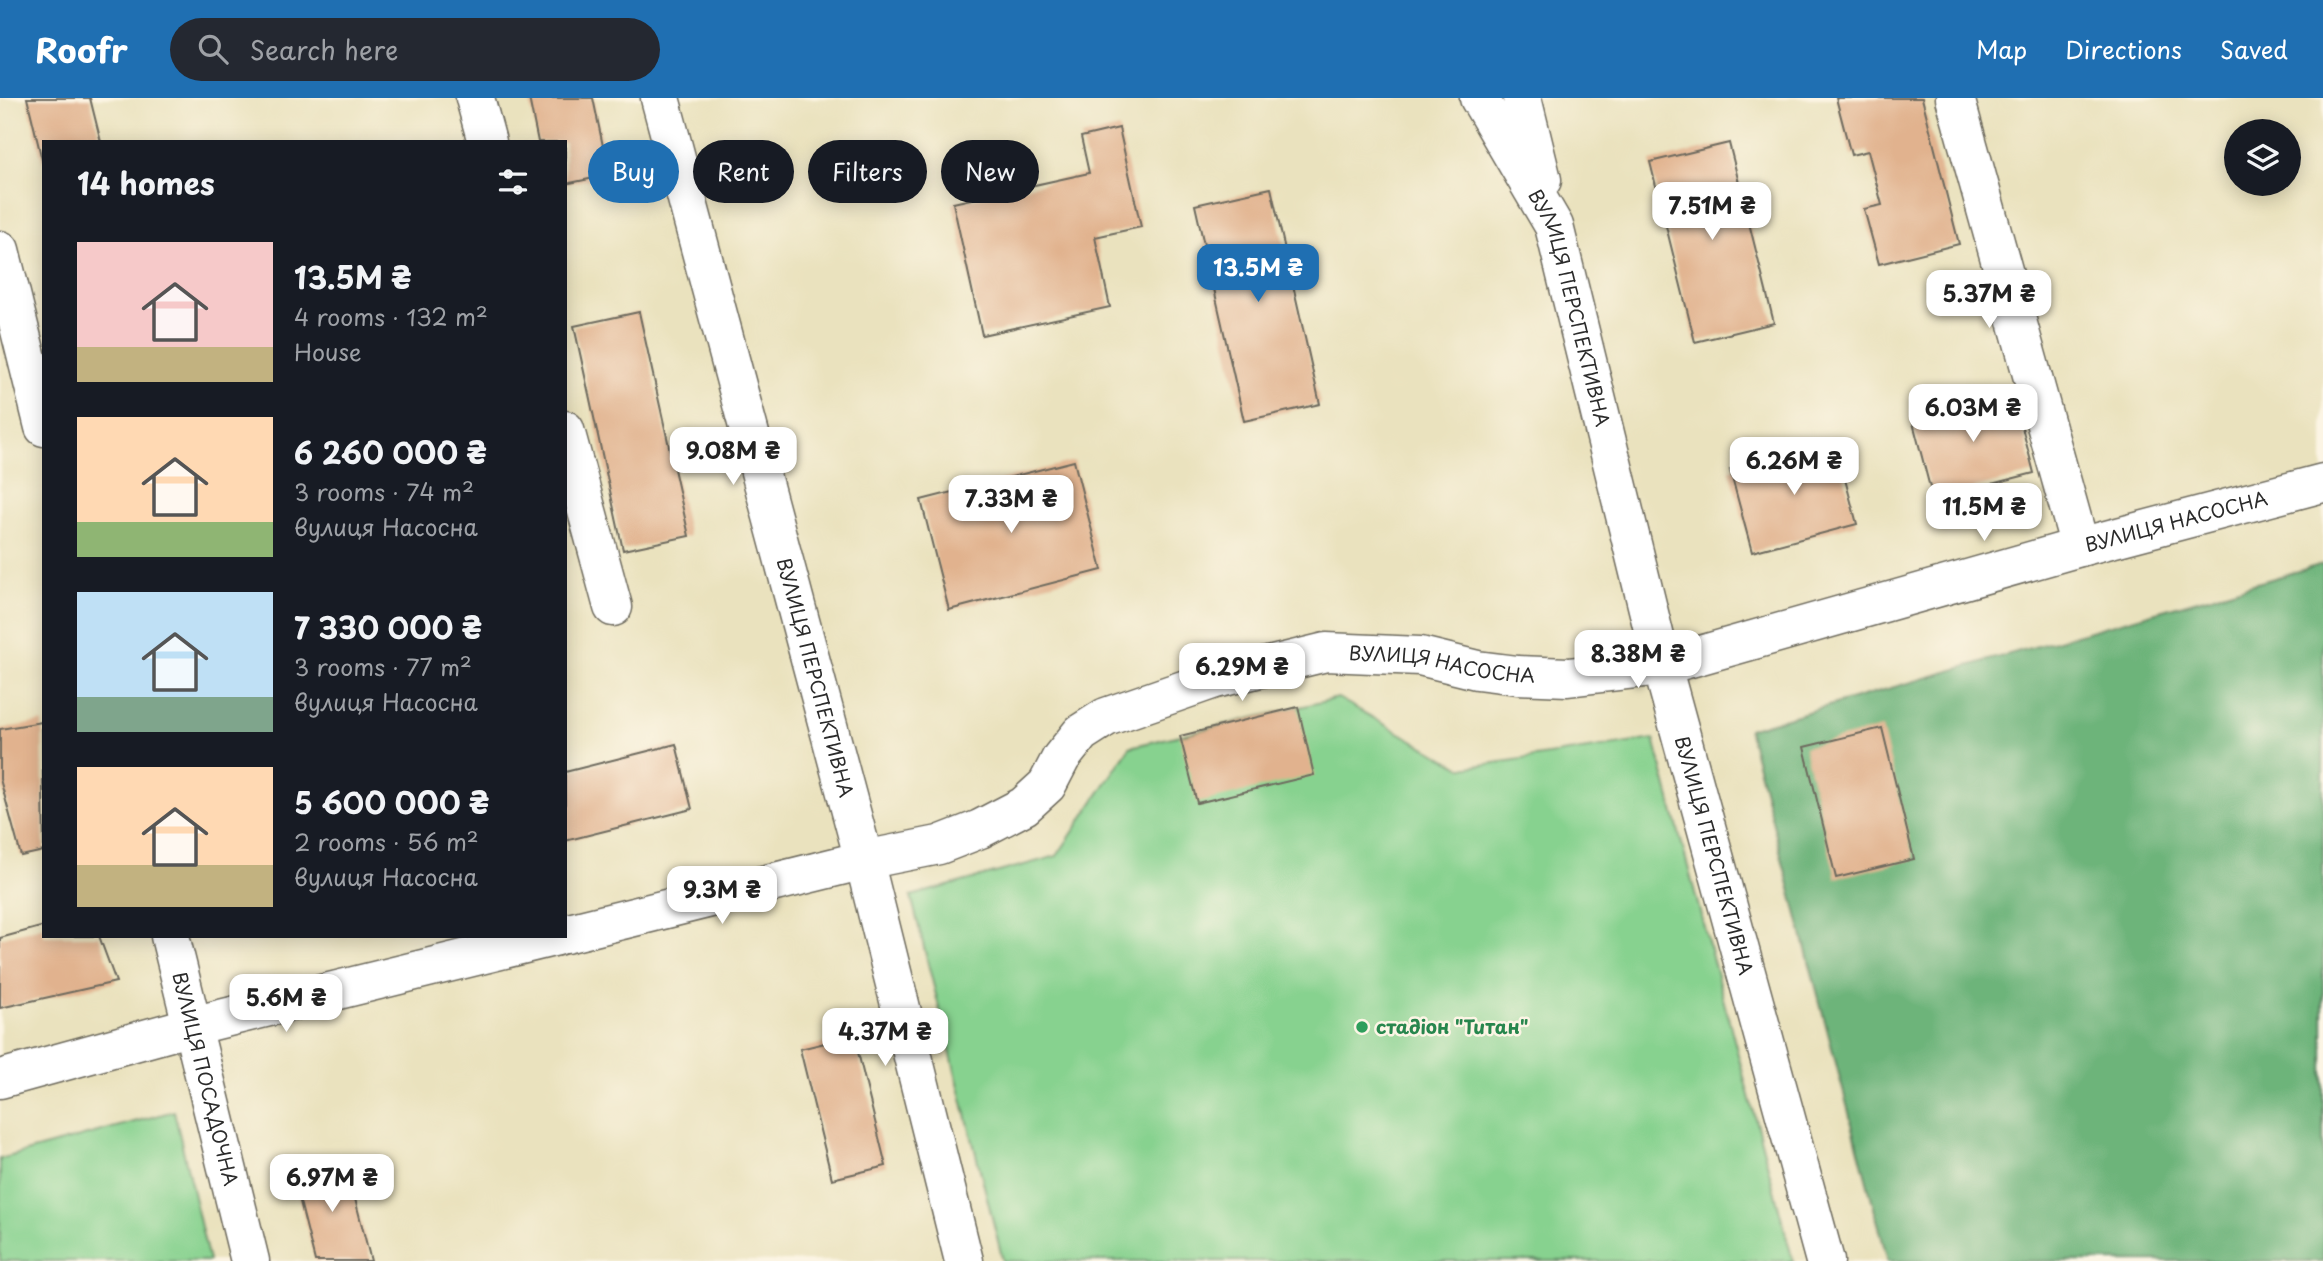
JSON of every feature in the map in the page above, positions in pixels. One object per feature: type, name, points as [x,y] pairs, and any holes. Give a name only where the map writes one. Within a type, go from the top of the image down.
[{"type":"street","points":[[475,98],[486,140]]},
{"type":"street","name":"ВУЛИЦЯ ПЕРСПЕКТИВНА","points":[[660,98],[864,860],[964,1261]]},
{"type":"street","name":"ВУЛИЦЯ ПЕРСПЕКТИВНА","points":[[1479,98],[1554,226],[1662,666],[1825,1261]]},
{"type":"street","points":[[1522,98],[1554,226]]},
{"type":"street","points":[[1955,98],[2080,547]]},
{"type":"street","points":[[0,250],[42,419]]},
{"type":"street","points":[[567,437],[613,607]]},
{"type":"street","name":"ВУЛИЦЯ НАСОСНА","points":[[567,934],[864,860],[939,845],[980,829],[1024,806],[1047,785],[1061,758],[1081,733],[1106,717],[1215,679],[1326,652],[1420,656],[1476,670],[1517,675],[1567,677],[1662,666],[2080,547],[2323,483]]},
{"type":"street","name":"ВУЛИЦЯ ПОСАДОЧНА","points":[[170,938],[250,1261]]},
{"type":"street","points":[[0,1079],[192,1026],[549,938]]},
{"type":"green space","points":[[2323,564],[2323,1261],[1888,1261],[1748,729]]},
{"type":"green space","points":[[1338,698],[1462,768],[1654,739],[1793,1261],[1003,1261],[911,896],[1057,856],[1130,747]]},
{"type":"green space","points":[[174,1111],[209,1261],[0,1261],[0,1159]]},
{"type":"building","points":[[27,98],[90,98],[100,140],[42,140],[42,160]]},
{"type":"building","points":[[529,98],[593,98],[602,140],[588,140],[588,179],[567,184],[567,140],[538,140]]},
{"type":"building","points":[[1836,98],[1922,98],[1959,244],[1879,264],[1864,209],[1882,205],[1868,151],[1851,155]]},
{"type":"building","points":[[1119,128],[1141,227],[1095,237],[1110,307],[982,335],[953,203],[1039,203],[1039,184],[1089,173],[1081,137]]},
{"type":"building","points":[[1729,143],[1774,323],[1695,342],[1650,162]]},
{"type":"building","points":[[1271,188],[1320,404],[1244,421],[1195,205]]},
{"type":"building","points":[[639,312],[689,536],[623,550],[574,326]]},
{"type":"building","points":[[2012,389],[2034,473],[1933,499],[1911,415]]},
{"type":"building","points":[[1835,442],[1857,524],[1752,552],[1730,470]]},
{"type":"building","points":[[1074,461],[1102,570],[949,610],[921,500]]},
{"type":"building","points":[[1298,707],[1314,775],[1197,803],[1180,736]]},
{"type":"building","points":[[42,722],[42,851],[21,856],[0,779],[0,729]]},
{"type":"building","points":[[1882,728],[1914,859],[1836,878],[1804,747]]},
{"type":"building","points":[[676,744],[692,809],[567,840],[567,771]]},
{"type":"building","points":[[42,927],[42,938],[100,938],[116,982],[0,1008],[0,938]]},
{"type":"building","points":[[854,1036],[886,1166],[832,1179],[800,1049]]},
{"type":"building","points":[[345,1160],[371,1261],[315,1261],[293,1174]]},
{"type":"place","name":"стадіон \"Титан\"","points":[[1362,1027]]}]
